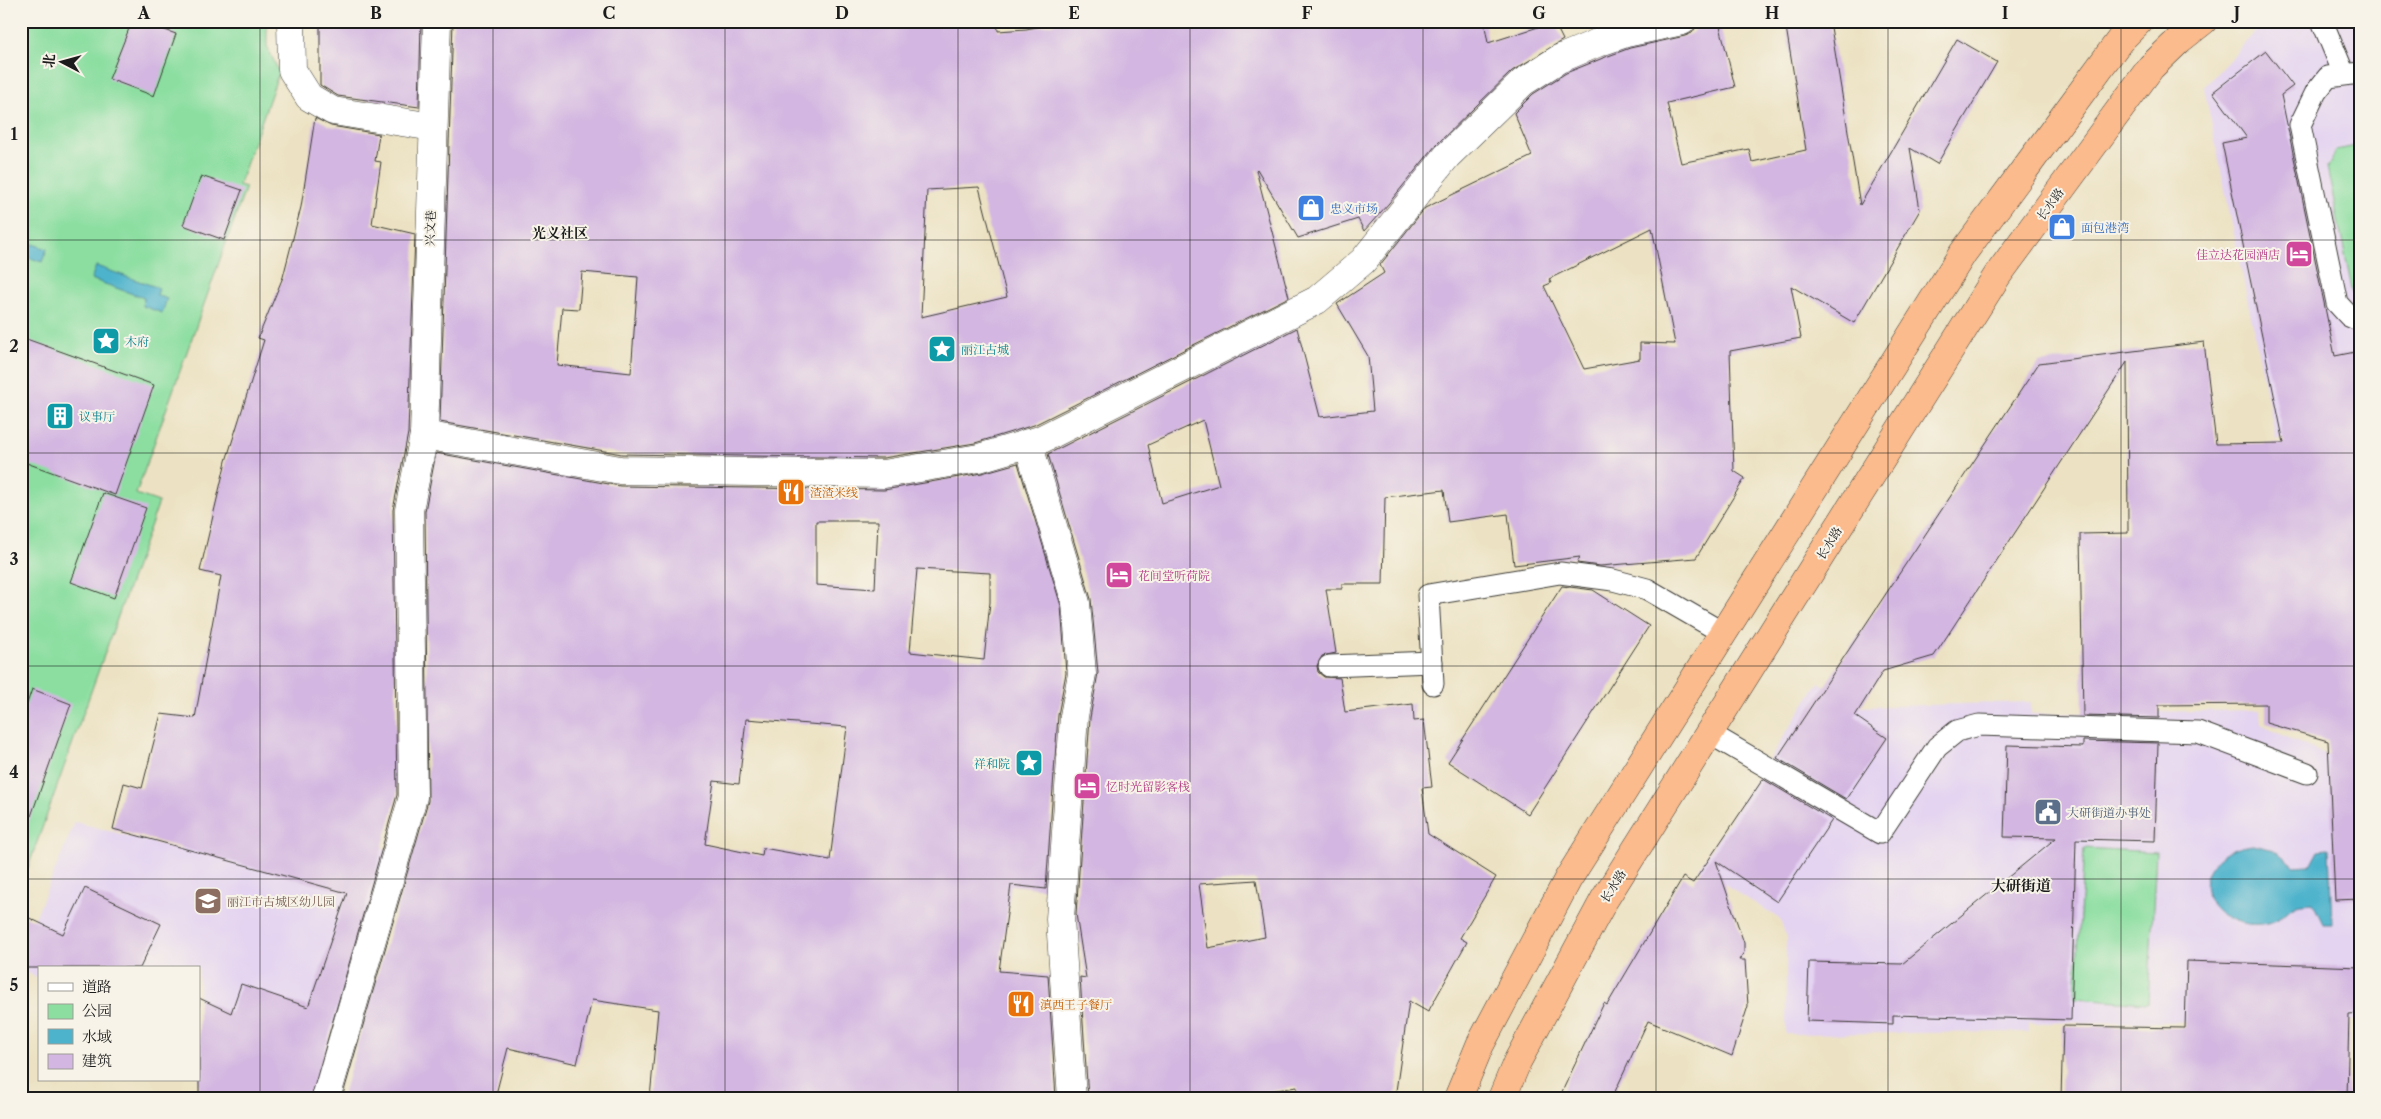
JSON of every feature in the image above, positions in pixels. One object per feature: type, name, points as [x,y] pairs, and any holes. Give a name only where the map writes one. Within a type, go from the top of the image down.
[{"type":"highway","points":[[1458,1098],[1480,1045],[1568,879],[1963,253],[2120,40],[2140,21]]},
{"type":"highway","name":"长水路","points":[[1502,1098],[1517,1062],[1604,900],[1997,276],[2151,67],[2179,40],[2203,21]]},
{"type":"street","points":[[291,21],[292,70],[310,97],[333,111],[434,127]]},
{"type":"street","name":"兴文巷","points":[[326,1098],[413,797],[408,510],[424,434],[437,21]]},
{"type":"street","points":[[424,434],[620,470],[884,474],[979,458],[1028,443],[1048,435],[1317,300],[1363,261],[1447,156],[1523,82],[1559,60],[1597,43],[1626,33],[1682,21]]},
{"type":"street","points":[[1028,443],[1076,603],[1082,674],[1074,716],[1060,919],[1072,1098]]},
{"type":"lane","points":[[2322,21],[2352,73],[2328,77],[2316,92],[2300,125],[2337,303],[2349,316],[2360,321]]},
{"type":"lane","points":[[1433,684],[1428,594],[1560,573],[1613,580],[1648,589],[1723,633]]},
{"type":"lane","points":[[1330,666],[1432,662]]},
{"type":"lane","points":[[1709,733],[1880,833],[1937,747],[1957,731],[1979,725],[2198,732],[2307,773]]},
{"type":"shaded area","name":"佳立达花园酒店","points":[[2274,21],[2360,21],[2360,421],[2276,439],[2204,87],[2259,28]]},
{"type":"shaded area","name":"大研街道办事处","points":[[1819,682],[1857,707],[2031,702],[2031,714],[2260,710],[2261,725],[2325,755],[2360,755],[2360,1020],[2029,1023],[2029,1032],[1786,1034],[1786,936],[1780,919],[1699,868]]},
{"type":"shaded area","name":"丽江市古城区幼儿园","points":[[75,822],[182,850],[183,847],[296,823],[389,850],[311,1097],[200,1056],[200,966],[38,966],[38,978],[21,970],[21,952]]},
{"type":"green space","name":"木府","points":[[21,21],[267,21],[267,46],[279,72],[239,185],[246,187],[136,494],[159,502],[21,887]]},
{"type":"green space","points":[[2360,145],[2360,305],[2354,299],[2327,167],[2337,150]]},
{"type":"green space","points":[[2084,848],[2156,852],[2148,1003],[2075,998]]},
{"type":"water","points":[[21,240],[47,249],[42,262],[21,255]]},
{"type":"water","points":[[96,266],[159,288],[157,295],[167,299],[162,313],[143,306],[144,298],[91,279]]},
{"type":"water","points":[[2253,845],[2275,850],[2294,866],[2310,865],[2318,850],[2329,849],[2332,924],[2323,924],[2313,903],[2297,905],[2276,920],[2255,924],[2239,922],[2222,914],[2212,904],[2206,892],[2206,879],[2211,867],[2220,857],[2234,849]]},
{"type":"building","points":[[132,21],[140,21],[176,34],[154,96],[109,79]]},
{"type":"building","points":[[320,21],[421,21],[419,107],[338,96],[320,85]]},
{"type":"building","points":[[453,21],[997,21],[998,31],[1026,29],[1070,21],[1484,21],[1488,43],[1554,22],[1563,40],[1512,71],[1436,145],[1364,231],[1358,219],[1298,238],[1257,169],[1289,297],[1034,425],[975,443],[883,458],[622,454],[440,422]],"holes":[[[979,187],[1007,297],[921,317],[927,190]],[[582,272],[638,277],[631,373],[557,365],[562,308],[579,309]]]},
{"type":"building","points":[[1785,21],[1830,21],[1860,205],[1957,39],[1997,62],[1937,164],[1910,148],[1920,210],[1854,323],[1791,286],[1801,338],[1730,351],[1734,471],[1745,478],[1696,558],[1600,566],[1577,563],[1580,557],[1514,565],[1508,514],[1448,522],[1444,490],[1385,497],[1383,584],[1342,584],[1342,589],[1326,589],[1336,653],[1322,656],[1317,666],[1318,672],[1324,677],[1340,678],[1345,712],[1413,704],[1414,721],[1424,720],[1432,787],[1422,788],[1428,834],[1496,877],[1460,938],[1467,942],[1428,1012],[1409,1001],[1395,1098],[1297,1098],[1297,1087],[1222,1098],[1088,1098],[1080,977],[1086,978],[1076,914],[1090,718],[1098,673],[1091,599],[1048,454],[1297,328],[1320,417],[1373,411],[1368,356],[1337,304],[1384,273],[1380,265],[1425,208],[1532,156],[1514,113],[1533,94],[1566,73],[1603,58],[1630,48],[1685,36],[1692,33],[1696,27],[1719,22],[1735,87],[1667,103],[1681,163],[1749,149],[1752,162],[1806,150]],"holes":[[[1652,228],[1675,344],[1640,343],[1640,359],[1584,369],[1544,286],[1551,283],[1549,279]],[[1203,420],[1219,485],[1162,503],[1148,445]],[[1256,880],[1265,937],[1208,948],[1199,884]]]},
{"type":"building","points":[[2266,51],[2293,86],[2281,95],[2335,356],[2360,351],[2360,899],[2335,900],[2328,741],[2266,723],[2266,704],[2159,705],[2159,718],[2083,716],[2080,534],[2128,533],[2127,362],[1934,656],[1883,671],[1855,716],[1887,738],[1846,799],[1777,758],[2039,363],[2204,342],[2216,444],[2284,443],[2222,143],[2247,138],[2213,92]]},
{"type":"building","points":[[315,118],[331,126],[379,134],[375,161],[381,162],[372,224],[415,234],[408,433],[393,510],[397,795],[311,1098],[199,1098],[200,998],[231,1013],[241,984],[308,1007],[347,893],[113,829],[124,783],[142,788],[161,714],[195,718],[221,576],[200,571],[226,461],[264,340],[258,338],[283,277],[301,207]]},
{"type":"building","points":[[201,176],[242,190],[224,240],[183,225]]},
{"type":"building","name":"议事厅","points":[[21,337],[154,385],[115,495],[21,461]]},
{"type":"building","points":[[436,453],[620,486],[884,490],[982,473],[1018,463],[1061,606],[1066,673],[1058,715],[1046,889],[1011,885],[999,971],[1048,975],[1056,1098],[650,1098],[658,1010],[592,1000],[577,1064],[508,1048],[495,1098],[342,1098],[428,801],[425,511]],"holes":[[[816,521],[878,521],[875,589],[816,585]],[[917,569],[990,573],[990,602],[984,660],[910,652]],[[746,719],[847,727],[830,860],[763,848],[762,856],[705,844],[714,781],[739,784]]]},
{"type":"building","points":[[103,493],[146,508],[114,598],[71,582]]},
{"type":"building","points":[[1562,586],[1593,590],[1649,626],[1528,814],[1448,762]]},
{"type":"building","points":[[32,689],[71,704],[25,833],[21,832],[21,721]]},
{"type":"building","points":[[2083,741],[2158,743],[2155,841],[2076,839],[2071,1020],[1893,1015],[1893,1024],[1807,1021],[1809,962],[1902,964],[2056,838],[2004,837],[2007,745],[2083,747]]},
{"type":"building","points":[[1763,779],[1832,820],[1777,902],[1716,861],[1744,943],[1744,952],[1739,960],[1745,960],[1748,1006],[1732,1056],[1648,1021],[1612,1098],[1559,1098],[1604,1003],[1607,1005],[1683,877],[1693,883]]},
{"type":"building","points":[[85,888],[161,924],[141,966],[38,966],[38,968],[21,968],[21,914],[63,934]]},
{"type":"building","points":[[2187,961],[2360,967],[2360,1013],[2349,1014],[2347,1098],[2061,1098],[2063,1026],[2185,1028]]},
{"type":"place","name":"忠义市场","points":[[1311,208]]},
{"type":"place","name":"面包港湾","points":[[2062,227]]},
{"type":"place","name":"佳立达花园酒店","points":[[2299,254]]},
{"type":"place","name":"木府","points":[[106,341]]},
{"type":"place","name":"丽江古城","points":[[942,349]]},
{"type":"place","name":"议事厅","points":[[60,416]]},
{"type":"place","name":"渣渣米线","points":[[791,492]]},
{"type":"place","name":"花间堂听荷院","points":[[1119,575]]},
{"type":"place","name":"祥和院","points":[[1029,763]]},
{"type":"place","name":"忆时光留影客栈","points":[[1087,786]]},
{"type":"place","name":"大研街道办事处","points":[[2048,812]]},
{"type":"place","name":"丽江市古城区幼儿园","points":[[208,901]]},
{"type":"place","name":"滇西王子餐厅","points":[[1021,1004]]},
{"type":"district","name":"光义社区","points":[[560,233]]},
{"type":"district","name":"大研街道","points":[[2021,885]]}]
